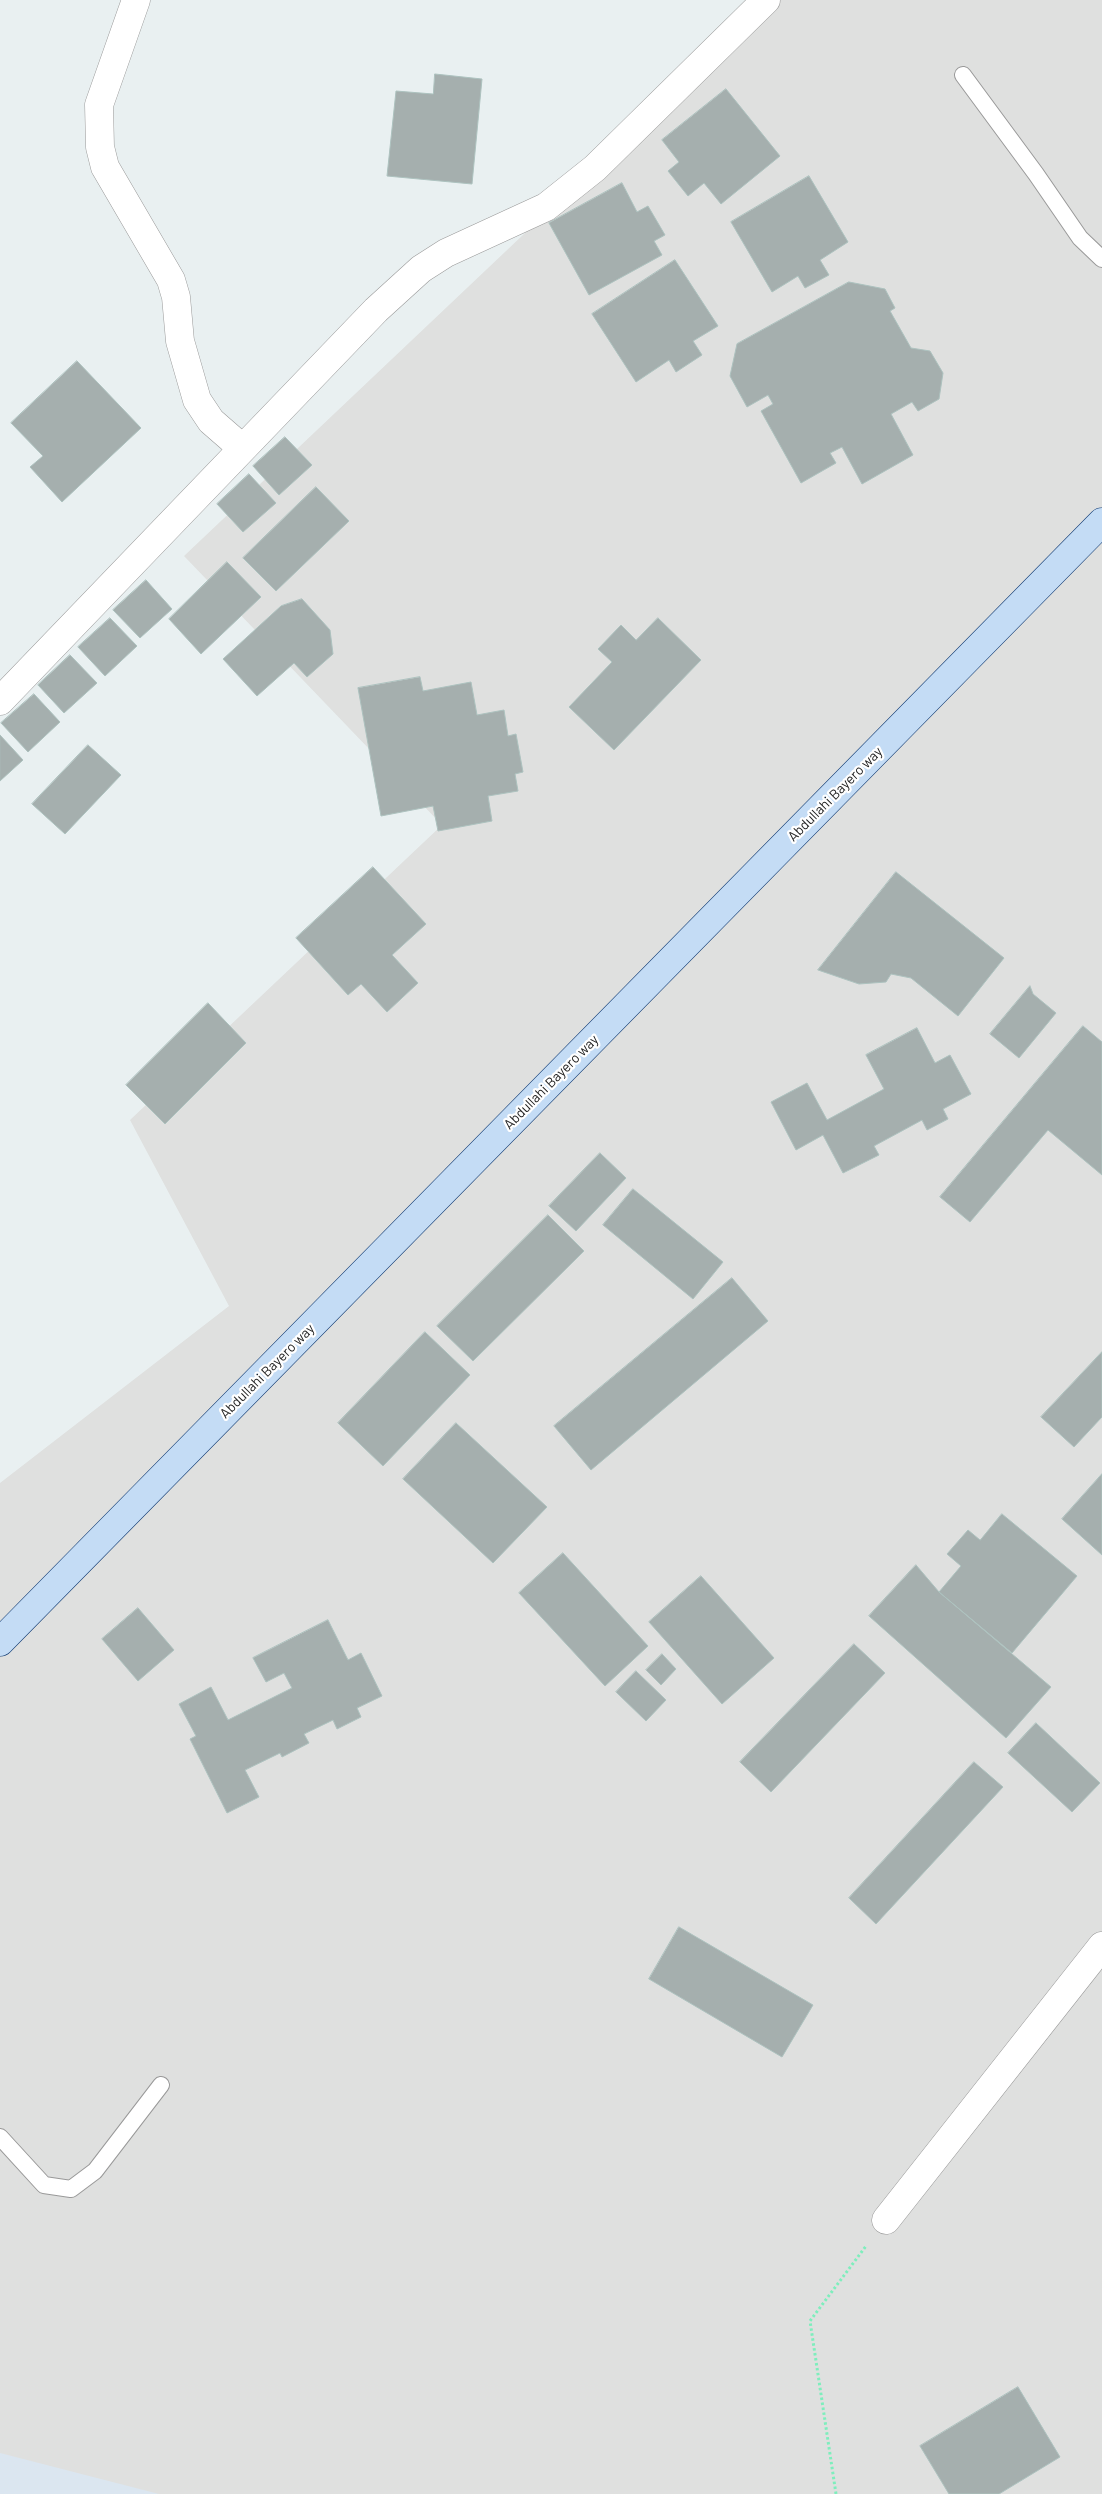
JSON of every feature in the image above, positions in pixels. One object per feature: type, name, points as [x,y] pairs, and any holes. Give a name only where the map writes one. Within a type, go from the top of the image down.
[{"type":"street","points":[[136,0],[99,105],[100,147],[105,167],[171,280],[176,297],[180,341],[196,400],[211,421],[242,448]]},
{"type":"street","points":[[0,701],[376,310],[421,269],[446,253],[546,207],[595,168],[766,0]]},
{"type":"street","name":"Abdullahi Bayero way","points":[[0,1642],[1102,522]]},
{"type":"street","points":[[886,2220],[1102,1946]]},
{"type":"lane","points":[[964,75],[1080,238],[1102,259]]},
{"type":"lane","points":[[0,2137],[44,2185],[71,2189],[95,2171],[161,2085]]},
{"type":"path","points":[[836,2494],[810,2321],[886,2220]]},
{"type":"shaded area","points":[[771,0],[1102,0],[1102,2494],[0,2494],[0,1483],[229,1306],[130,1120],[442,825],[184,556]]},
{"type":"shaded area","points":[[0,2453],[159,2494],[0,2494]]},
{"type":"building","points":[[435,74],[482,79],[472,184],[387,176],[396,91],[433,94]]},
{"type":"building","points":[[726,89],[780,156],[721,204],[704,183],[688,196],[668,171],[679,162],[662,140]]},
{"type":"building","points":[[809,176],[848,242],[820,260],[829,275],[805,288],[798,276],[772,292],[731,222]]},
{"type":"building","points":[[622,183],[637,212],[648,206],[665,235],[654,241],[662,255],[589,295],[549,223]]},
{"type":"building","points":[[675,260],[718,326],[693,341],[702,355],[676,372],[669,360],[636,382],[592,314]]},
{"type":"building","points":[[849,282],[885,289],[895,308],[890,311],[911,348],[930,351],[943,373],[939,399],[918,411],[912,402],[891,414],[913,455],[862,484],[842,447],[830,453],[836,463],[801,483],[761,411],[773,404],[768,395],[747,407],[730,376],[737,344]]},
{"type":"building","points":[[77,361],[141,428],[62,502],[30,467],[43,456],[11,423]]},
{"type":"building","points":[[285,437],[312,465],[279,495],[253,466]]},
{"type":"building","points":[[249,474],[276,503],[243,532],[217,504]]},
{"type":"building","points":[[316,487],[349,521],[276,591],[243,558]]},
{"type":"building","points":[[227,562],[261,597],[201,654],[169,619]]},
{"type":"building","points":[[146,580],[172,609],[140,638],[113,610]]},
{"type":"building","points":[[302,599],[330,630],[333,654],[307,677],[294,663],[257,696],[223,659],[281,606]]},
{"type":"building","points":[[110,618],[137,646],[105,676],[78,647]]},
{"type":"building","points":[[658,618],[701,660],[614,750],[569,707],[612,662],[598,649],[621,625],[636,640]]},
{"type":"building","points":[[70,655],[97,683],[64,713],[38,685]]},
{"type":"building","points":[[420,677],[423,691],[471,682],[477,715],[504,710],[508,736],[516,734],[523,772],[515,774],[518,791],[488,796],[492,821],[438,831],[433,806],[381,816],[358,688]]},
{"type":"building","points":[[34,694],[60,722],[28,752],[1,723]]},
{"type":"building","points":[[0,735],[23,760],[0,781]]},
{"type":"building","points":[[88,745],[121,775],[65,834],[32,804]]},
{"type":"building","points":[[373,867],[426,924],[392,955],[418,983],[387,1012],[361,984],[348,995],[296,938]]},
{"type":"building","points":[[896,872],[1004,958],[958,1016],[911,978],[891,974],[886,982],[859,984],[818,970]]},
{"type":"building","points":[[1030,986],[1033,994],[1056,1013],[1019,1058],[990,1034]]},
{"type":"building","points":[[208,1003],[246,1043],[165,1124],[126,1085]]},
{"type":"building","points":[[1083,1026],[1102,1042],[1102,1175],[1048,1130],[970,1222],[940,1197]]},
{"type":"building","points":[[917,1028],[935,1063],[950,1055],[971,1094],[943,1109],[948,1119],[927,1130],[922,1120],[874,1146],[879,1155],[843,1173],[823,1135],[796,1150],[771,1102],[807,1083],[827,1120],[884,1089],[866,1055]]},
{"type":"building","points":[[600,1153],[626,1178],[576,1231],[549,1206]]},
{"type":"building","points":[[633,1189],[723,1262],[693,1299],[603,1225]]},
{"type":"building","points":[[548,1215],[584,1251],[473,1361],[437,1326]]},
{"type":"building","points":[[732,1278],[768,1321],[591,1470],[554,1426]]},
{"type":"building","points":[[425,1332],[470,1375],[383,1466],[338,1423]]},
{"type":"building","points":[[1102,1352],[1102,1417],[1074,1447],[1041,1417]]},
{"type":"building","points":[[456,1423],[547,1507],[493,1563],[403,1479]]},
{"type":"building","points":[[1102,1474],[1102,1555],[1062,1519]]},
{"type":"building","points":[[1002,1514],[1077,1576],[1012,1653],[939,1592],[961,1566],[947,1554],[968,1530],[980,1540]]},
{"type":"building","points":[[563,1553],[648,1646],[605,1686],[519,1593]]},
{"type":"building","points":[[916,1565],[939,1592],[1051,1687],[1006,1738],[869,1616]]},
{"type":"building","points":[[701,1576],[774,1658],[722,1704],[649,1622]]},
{"type":"building","points":[[138,1608],[174,1650],[138,1681],[102,1639]]},
{"type":"building","points":[[328,1620],[348,1660],[361,1653],[382,1696],[357,1708],[361,1717],[337,1729],[333,1720],[304,1734],[309,1743],[282,1757],[280,1753],[245,1770],[259,1797],[227,1813],[190,1739],[196,1736],[179,1704],[211,1687],[228,1720],[292,1688],[284,1673],[266,1682],[253,1658]]},
{"type":"building","points":[[854,1644],[885,1673],[771,1792],[740,1762]]},
{"type":"building","points":[[662,1654],[676,1669],[661,1685],[646,1670]]},
{"type":"building","points":[[636,1671],[666,1700],[646,1721],[616,1692]]},
{"type":"building","points":[[1036,1723],[1100,1783],[1072,1812],[1008,1753]]},
{"type":"building","points":[[974,1762],[1003,1787],[876,1924],[849,1898]]},
{"type":"building","points":[[679,1927],[813,2005],[782,2057],[649,1979]]},
{"type":"building","points":[[1018,2387],[1060,2457],[999,2494],[949,2494],[920,2446]]}]
